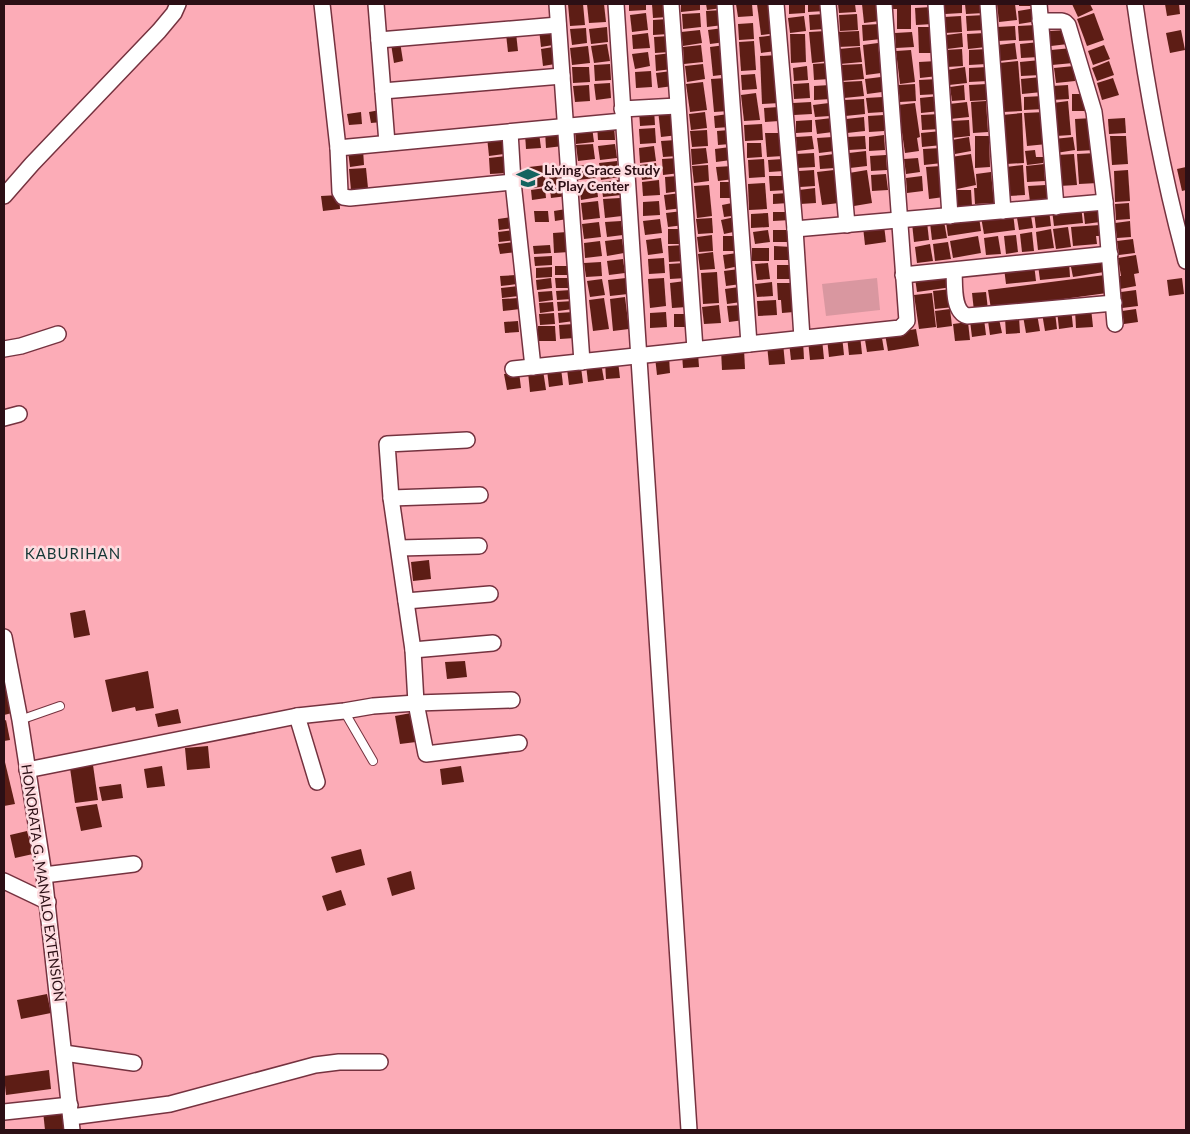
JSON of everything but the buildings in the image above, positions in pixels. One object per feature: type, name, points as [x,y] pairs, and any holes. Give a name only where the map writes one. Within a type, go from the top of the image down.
[{"type":"street","points":[[4,196],[32,164],[159,31],[174,13],[178,4]]},
{"type":"street","points":[[322,4],[338,148],[340,192],[343,197],[513,182]]},
{"type":"street","points":[[376,4],[387,143]]},
{"type":"street","points":[[557,4],[582,362]]},
{"type":"street","points":[[616,4],[690,1130]]},
{"type":"street","points":[[671,4],[695,349]]},
{"type":"street","points":[[725,4],[749,344]]},
{"type":"street","points":[[776,4],[802,338]]},
{"type":"street","points":[[828,4],[847,225]]},
{"type":"street","points":[[513,369],[900,328],[907,321],[898,220],[884,4]]},
{"type":"street","points":[[936,4],[950,216]]},
{"type":"street","points":[[988,4],[1003,211]]},
{"type":"street","points":[[1039,4],[1056,207]]},
{"type":"street","points":[[1135,4],[1152,110],[1181,220],[1186,261]]},
{"type":"street","points":[[1040,21],[1062,21],[1068,26],[1094,112],[1105,202],[1115,324]]},
{"type":"street","points":[[379,40],[558,24]]},
{"type":"street","points":[[383,91],[562,76]]},
{"type":"street","points":[[338,148],[566,126],[678,106]]},
{"type":"street","points":[[510,132],[513,182],[533,367]]},
{"type":"street","points":[[795,229],[1105,202]]},
{"type":"street","points":[[903,275],[1110,254]]},
{"type":"street","points":[[954,270],[957,308],[961,314],[967,316],[1114,303]]},
{"type":"street","points":[[4,349],[22,346],[58,334]]},
{"type":"street","points":[[4,418],[19,414]]},
{"type":"street","points":[[467,440],[387,444],[391,498],[412,650],[416,703],[426,754],[519,743]]},
{"type":"street","points":[[391,498],[480,495]]},
{"type":"street","points":[[398,548],[479,546]]},
{"type":"street","points":[[406,601],[490,594]]},
{"type":"street","name":"HONORATA G. MANALO EXTENSION","points":[[4,637],[20,720],[48,902],[71,1117]]},
{"type":"street","points":[[412,650],[493,643]]},
{"type":"street","points":[[27,770],[297,716],[373,706],[512,700]]},
{"type":"street","points":[[297,716],[317,782]]},
{"type":"street","points":[[44,875],[134,864]]},
{"type":"street","points":[[4,881],[48,902]]},
{"type":"street","points":[[64,1053],[134,1063]]},
{"type":"street","points":[[4,1112],[71,1117],[170,1104],[315,1065],[339,1062],[380,1062]]},
{"type":"lane","points":[[20,720],[60,706]]},
{"type":"lane","points":[[344,711],[373,761]]},
{"type":"shaded area","points":[[877,278],[880,310],[826,316],[822,284]]},
{"type":"place","name":"Living Grace Study & Play Center","points":[[528,178]]},
{"type":"district","name":"KABURIHAN","points":[[73,554]]}]
